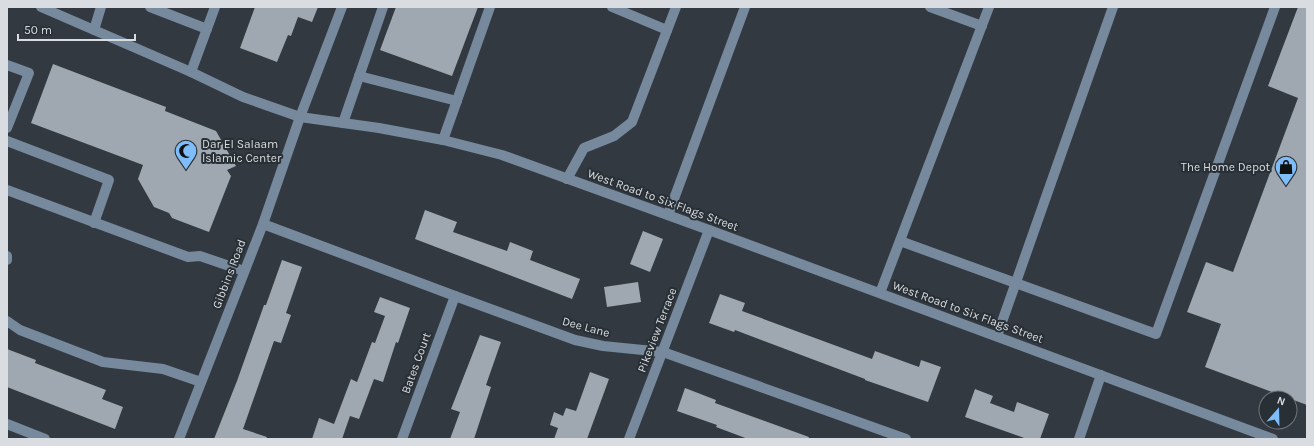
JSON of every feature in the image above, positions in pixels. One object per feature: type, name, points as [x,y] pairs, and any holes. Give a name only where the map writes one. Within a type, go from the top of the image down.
[{"type":"street","name":"West Road to Six Flags Street","points":[[41,7],[191,72],[243,97],[300,117],[443,140],[502,155],[1273,439]]},
{"type":"street","points":[[94,30],[101,7]]},
{"type":"street","points":[[150,7],[207,29]]},
{"type":"street","points":[[191,72],[215,7]]},
{"type":"street","name":"Gibbins Road","points":[[179,439],[263,224],[300,117],[342,7]]},
{"type":"street","points":[[343,123],[383,7]]},
{"type":"street","points":[[443,140],[490,7]]},
{"type":"street","points":[[612,7],[667,30]]},
{"type":"street","points":[[567,179],[584,148],[614,136],[632,122],[676,7]]},
{"type":"street","points":[[668,215],[745,7]]},
{"type":"street","points":[[930,7],[982,26]]},
{"type":"street","points":[[880,293],[989,7]]},
{"type":"street","points":[[996,336],[1113,7]]},
{"type":"street","points":[[900,241],[1156,334],[1275,7]]},
{"type":"street","points":[[7,65],[29,73],[7,128]]},
{"type":"street","points":[[359,76],[456,101]]},
{"type":"street","points":[[7,141],[109,180],[94,223]]},
{"type":"street","points":[[7,190],[188,257],[200,256],[244,271]]},
{"type":"street","name":"Dee Lane","points":[[263,224],[575,340],[603,346],[663,352],[906,439]]},
{"type":"street","name":"Pikeview Terrace","points":[[629,439],[709,230]]},
{"type":"street","name":"Bates Court","points":[[402,439],[455,296]]},
{"type":"street","points":[[7,321],[20,330],[103,362],[163,369],[201,382]]},
{"type":"street","points":[[1079,439],[1101,375]]},
{"type":"street","points":[[7,424],[45,439]]},
{"type":"building","points":[[255,7],[318,7],[312,22],[298,17],[291,36],[288,35],[277,62],[240,48]]},
{"type":"building","points":[[396,7],[478,7],[452,76],[380,50]]},
{"type":"building","name":"The Home Depot","points":[[1298,7],[1307,7],[1307,405],[1298,402],[1298,390],[1267,390],[1205,367],[1221,324],[1187,312],[1206,262],[1233,272],[1298,98],[1268,86]]},
{"type":"building","points":[[53,64],[166,107],[165,111],[216,131],[236,166],[227,170],[231,176],[209,232],[172,218],[169,213],[154,207],[138,179],[143,165],[31,123]]},
{"type":"building","points":[[425,210],[457,222],[453,232],[507,251],[510,242],[533,251],[530,260],[580,279],[572,299],[415,239]]},
{"type":"building","points":[[643,231],[663,239],[650,272],[630,264]]},
{"type":"building","points":[[282,260],[302,267],[286,313],[291,315],[281,343],[274,341],[243,429],[267,437],[266,439],[214,439],[237,381],[264,305],[266,305]]},
{"type":"building","points":[[638,282],[641,302],[607,307],[604,287]]},
{"type":"building","points":[[720,294],[745,303],[742,311],[872,359],[875,351],[919,367],[921,360],[941,367],[928,402],[865,380],[735,330],[734,332],[709,323]]},
{"type":"building","points":[[380,297],[410,308],[398,343],[396,342],[383,382],[374,379],[359,419],[350,416],[342,439],[312,439],[319,418],[334,424],[351,379],[357,382],[372,342],[375,343],[385,316],[374,312]]},
{"type":"building","points":[[480,335],[501,342],[486,385],[491,387],[474,439],[450,439],[460,412],[451,409]]},
{"type":"building","points":[[7,349],[36,360],[35,363],[106,390],[102,399],[123,407],[115,429],[7,387]]},
{"type":"building","points":[[590,372],[609,379],[587,439],[554,439],[558,428],[550,425],[554,412],[563,416],[566,408],[576,411]]},
{"type":"building","points":[[685,388],[716,400],[715,403],[809,437],[808,439],[748,439],[716,427],[717,425],[677,411]]},
{"type":"building","points":[[975,389],[993,396],[990,403],[1014,412],[1017,402],[1049,414],[1040,439],[1027,439],[965,417]]},
{"type":"place","name":"Dar El Salaam Islamic Center","points":[[186,170]]},
{"type":"place","name":"The Home Depot","points":[[1286,186]]}]
